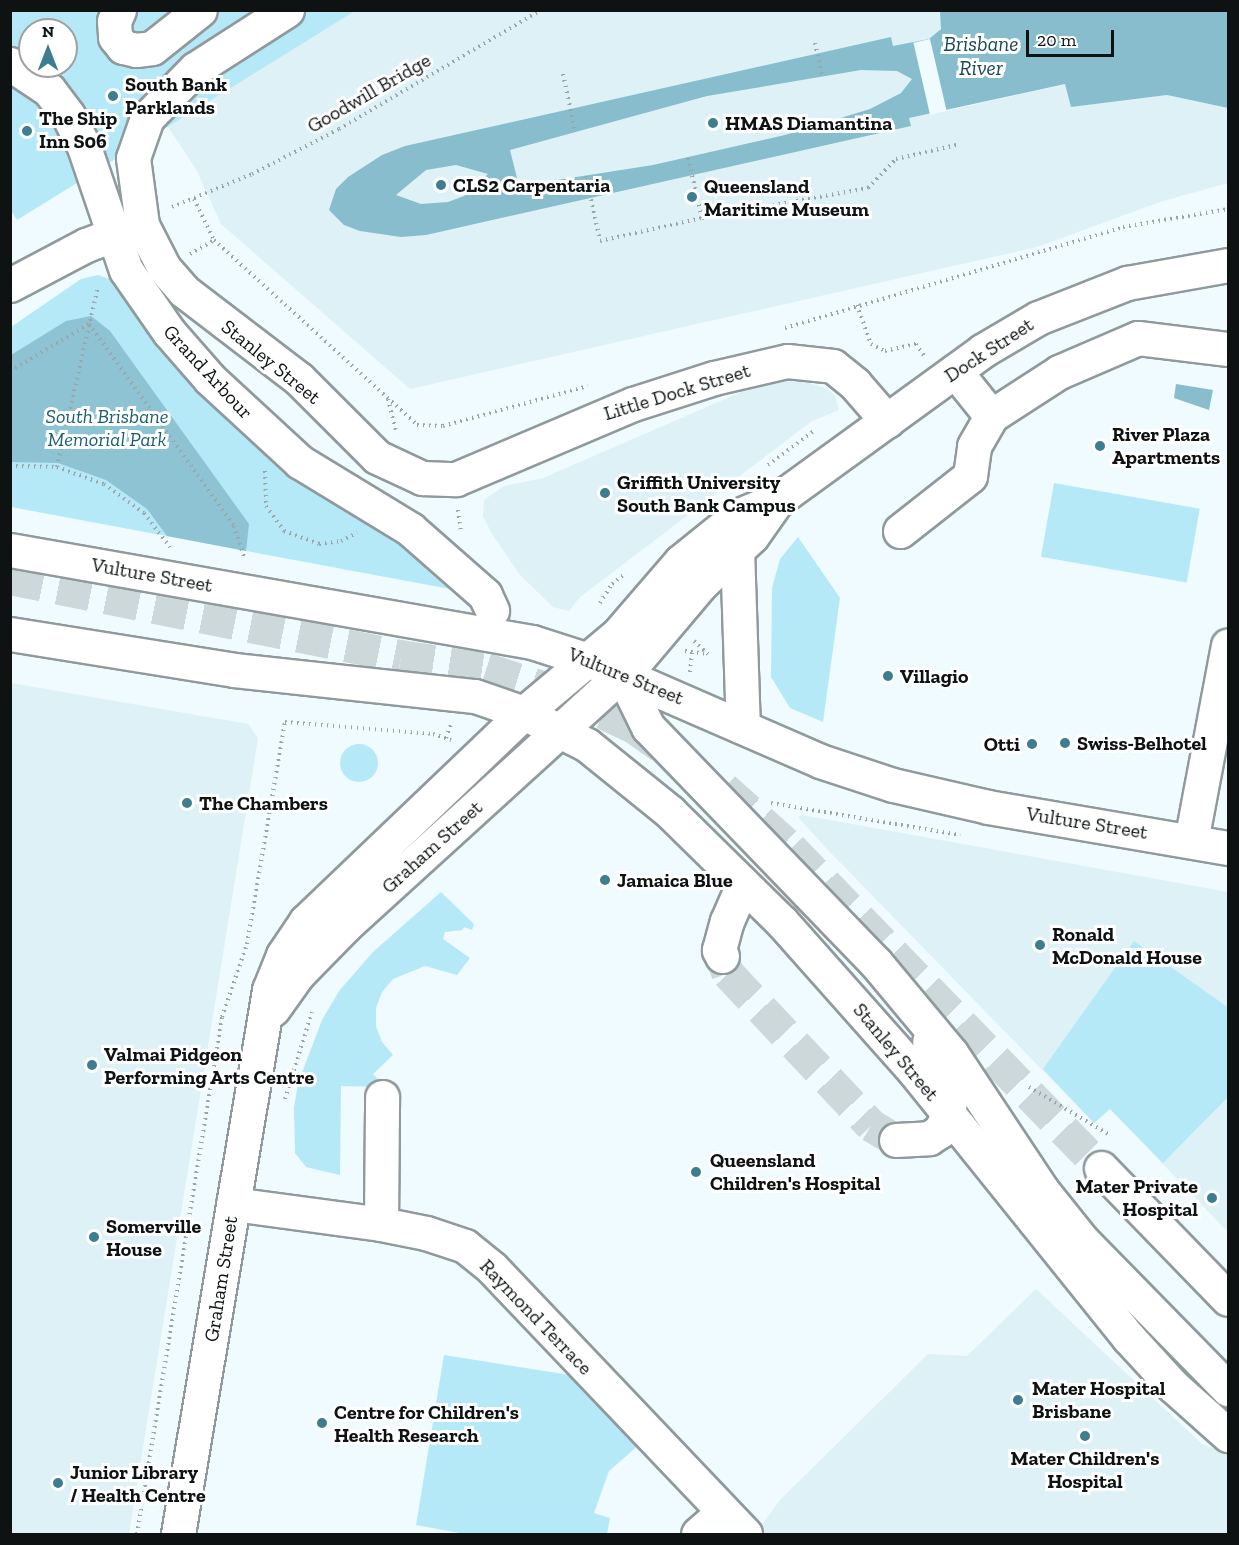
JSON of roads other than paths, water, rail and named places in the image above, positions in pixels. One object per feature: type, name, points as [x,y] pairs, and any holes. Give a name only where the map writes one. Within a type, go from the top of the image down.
[{"type":"street","points":[[119,10],[114,21],[115,37],[123,47],[152,48],[173,34],[200,10]]},
{"type":"street","points":[[10,285],[126,230],[140,135],[147,118],[195,69],[287,10]]},
{"type":"street","points":[[173,34],[195,69]]},
{"type":"street","name":"Grand Arbour","points":[[10,64],[49,90],[68,115],[126,230],[135,285],[169,332],[210,379],[278,443],[325,479],[379,509],[447,559],[485,595],[492,610]]},
{"type":"street","name":"Stanley Street","points":[[126,230],[184,291],[299,379],[377,457],[417,476],[456,479]]},
{"type":"street","name":"Dock Street","points":[[588,660],[618,634],[692,551],[737,516],[780,498],[955,371],[1038,318],[1084,297],[1127,283],[1228,265]]},
{"type":"street","points":[[900,531],[970,476],[974,446],[991,416],[1059,372],[1137,338],[1228,349]]},
{"type":"street","name":"Little Dock Street","points":[[456,479],[633,404],[714,378],[787,361],[833,366],[855,384],[887,421]]},
{"type":"street","points":[[955,371],[991,416]]},
{"type":"street","name":"Dock Street","points":[[622,674],[737,549],[780,498]]},
{"type":"street","points":[[737,549],[743,727]]},
{"type":"street","name":"Vulture Street","points":[[10,550],[532,642],[588,660],[830,764],[920,792],[1228,848]]},
{"type":"street","points":[[10,634],[267,674],[448,691],[524,713]]},
{"type":"street","points":[[1191,841],[1228,645]]},
{"type":"street","name":"Graham Street","points":[[178,1534],[264,1023],[276,968],[306,921],[524,713],[588,660]]},
{"type":"street","name":"Stanley Street","points":[[622,674],[648,727],[876,963],[928,1024],[1055,1207],[1164,1327],[1228,1389]]},
{"type":"street","name":"Graham Street","points":[[264,1023],[318,952],[622,674]]},
{"type":"street","name":"Stanley Street","points":[[524,713],[560,730],[628,776],[743,884],[872,1022],[1128,1337],[1173,1386],[1228,1435]]},
{"type":"street","points":[[722,956],[719,950],[727,921],[743,884]]},
{"type":"street","points":[[896,1140],[921,1141],[936,1135],[948,1115],[951,1088],[930,1048],[928,1024]]},
{"type":"street","points":[[381,1224],[382,1096]]},
{"type":"street","points":[[1101,1168],[1228,1299]]},
{"type":"street","name":"Raymond Terrace","points":[[233,1204],[381,1224],[426,1233],[465,1246],[492,1268],[734,1524]]},
{"type":"street","points":[[699,1534],[734,1524]]},
{"type":"water","name":"Brisbane River","points":[[940,11],[1228,11],[1228,108],[1167,95],[1071,107],[1065,84],[909,118],[911,126],[426,235],[401,237],[360,231],[344,225],[329,210],[336,189],[348,177],[382,155],[405,146],[891,37],[893,46],[929,39],[941,29]],"holes":[[[861,70],[897,71],[912,79],[901,93],[870,109],[785,135],[653,165],[519,186],[510,150],[707,96]],[[456,165],[488,174],[464,196],[448,202],[421,204],[396,195],[426,170]]]},
{"type":"water","points":[[1176,384],[1213,390],[1209,410],[1174,398]]},
{"type":"tunnel","points":[[10,578],[401,656],[486,669],[559,692],[634,727],[666,749]]},
{"type":"tunnel","points":[[724,788],[791,848],[1101,1168]]},
{"type":"tunnel","points":[[722,956],[728,973],[871,1125],[896,1140]]},
{"type":"place","name":"South Bank Parklands","points":[[113,96]]},
{"type":"place","name":"HMAS Diamantina","points":[[713,123]]},
{"type":"place","name":"The Ship Inn S06","points":[[27,131]]},
{"type":"place","name":"CLS2 Carpentaria","points":[[441,185]]},
{"type":"place","name":"Queensland Maritime Museum","points":[[692,197]]},
{"type":"place","name":"River Plaza Apartments","points":[[1100,446]]},
{"type":"place","name":"Griffith University South Bank Campus","points":[[605,493]]},
{"type":"place","name":"Villagio","points":[[888,676]]},
{"type":"place","name":"Swiss-Belhotel","points":[[1065,743]]},
{"type":"place","name":"Otti","points":[[1032,744]]},
{"type":"place","name":"The Chambers","points":[[187,803]]},
{"type":"place","name":"Jamaica Blue","points":[[605,880]]},
{"type":"place","name":"Ronald McDonald House","points":[[1040,945]]},
{"type":"place","name":"Valmai Pidgeon Performing Arts Centre","points":[[92,1065]]},
{"type":"place","name":"Queensland Children's Hospital","points":[[696,1172]]},
{"type":"place","name":"Mater Private Hospital","points":[[1212,1198]]},
{"type":"place","name":"Somerville House","points":[[94,1237]]},
{"type":"place","name":"Mater Hospital Brisbane","points":[[1018,1400]]},
{"type":"place","name":"Centre for Children's Health Research","points":[[322,1423]]},
{"type":"place","name":"Mater Children's Hospital","points":[[1085,1436]]},
{"type":"place","name":"Junior Library / Health Centre","points":[[58,1483]]},
{"type":"park label","name":"South Brisbane Memorial Park","points":[[107,428]]}]
